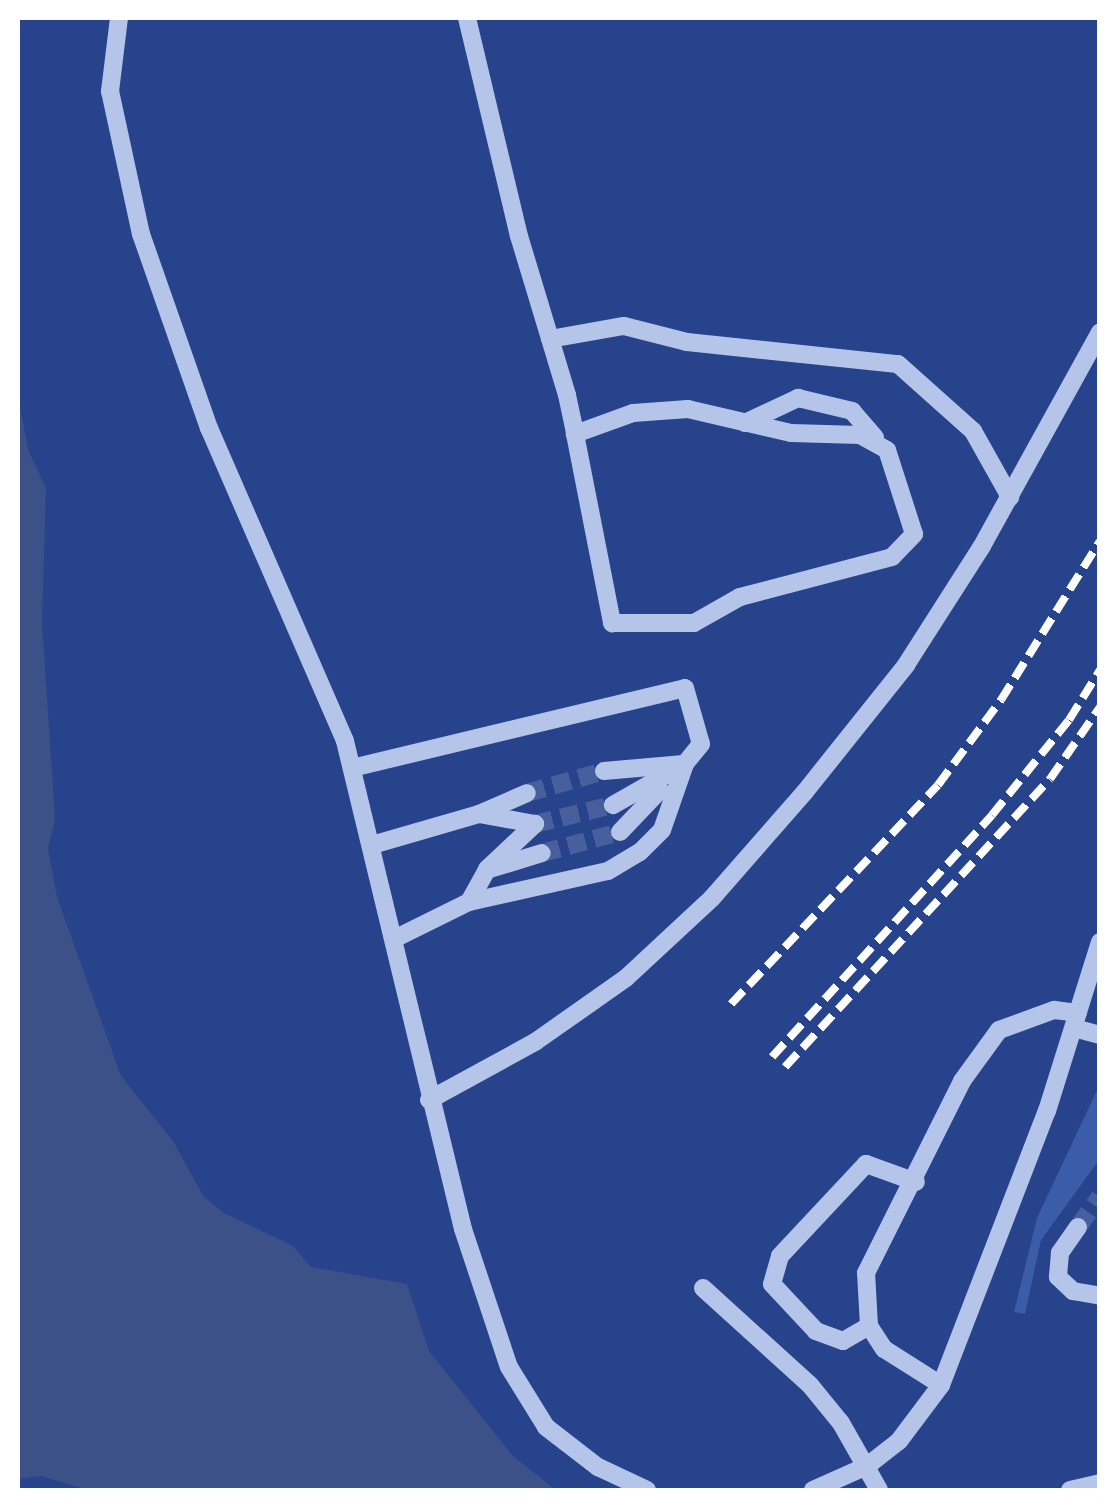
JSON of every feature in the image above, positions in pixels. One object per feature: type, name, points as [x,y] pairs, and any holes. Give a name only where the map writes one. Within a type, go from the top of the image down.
[{"type":"street","points":[[120,18],[110,91],[141,234],[210,428],[352,768],[429,1100],[509,1366],[546,1427],[598,1467],[647,1490]]},
{"type":"street","points":[[468,18],[575,434],[612,623],[694,623],[740,597],[892,558],[914,534],[887,450],[852,412],[798,398],[744,423]]},
{"type":"street","points":[[550,339],[624,326],[686,342],[898,364],[972,431],[1010,497]]},
{"type":"street","points":[[429,1100],[558,1026],[626,978],[712,898],[906,665],[1010,497],[1100,332]]},
{"type":"street","points":[[575,434],[633,413],[688,409],[791,433],[860,434],[887,450]]},
{"type":"street","points":[[352,768],[685,688],[701,744],[620,832]]},
{"type":"street","points":[[604,771],[685,764]]},
{"type":"street","points":[[613,806],[685,764]]},
{"type":"street","points":[[394,939],[468,902],[608,871],[640,852],[662,830],[685,764]]},
{"type":"street","points":[[372,845],[479,814],[527,792]]},
{"type":"street","points":[[468,902],[487,870],[535,824],[479,814]]},
{"type":"street","points":[[487,870],[542,853]]},
{"type":"street","points":[[813,1490],[867,1466],[918,1421],[941,1384],[1076,1020],[1100,942]]},
{"type":"street","points":[[941,1384],[884,1350],[869,1326],[866,1273],[916,1182],[962,1081],[998,1030],[1054,1010],[1100,1034]]},
{"type":"street","points":[[869,1326],[843,1341],[816,1331],[772,1284],[780,1256],[866,1164],[916,1182]]},
{"type":"street","points":[[1078,1227],[1060,1253],[1058,1276],[1073,1291],[1100,1296]]},
{"type":"street","points":[[702,1288],[810,1385],[867,1466],[879,1490]]},
{"type":"street","points":[[1070,1490],[1100,1483]]},
{"type":"shaded area","points":[[18,396],[28,450],[46,488],[42,623],[55,819],[48,849],[57,897],[121,1076],[173,1141],[204,1197],[224,1213],[293,1246],[311,1267],[407,1284],[429,1351],[513,1456],[556,1490],[88,1490],[41,1476],[18,1479]]},
{"type":"shaded area","points":[[1099,1086],[1099,1160],[1041,1240],[1025,1314],[1014,1312],[1037,1218]]},
{"type":"tunnel","points":[[527,793],[604,771]]},
{"type":"tunnel","points":[[535,824],[613,805]]},
{"type":"tunnel","points":[[542,853],[620,832]]},
{"type":"tunnel","points":[[1078,1227],[1100,1197]]},
{"type":"railway","points":[[731,1004],[938,785],[1001,700],[1100,541]]},
{"type":"railway","points":[[772,1057],[992,815],[1069,720],[1100,670]]},
{"type":"railway","points":[[785,1067],[1050,779],[1100,707]]}]
